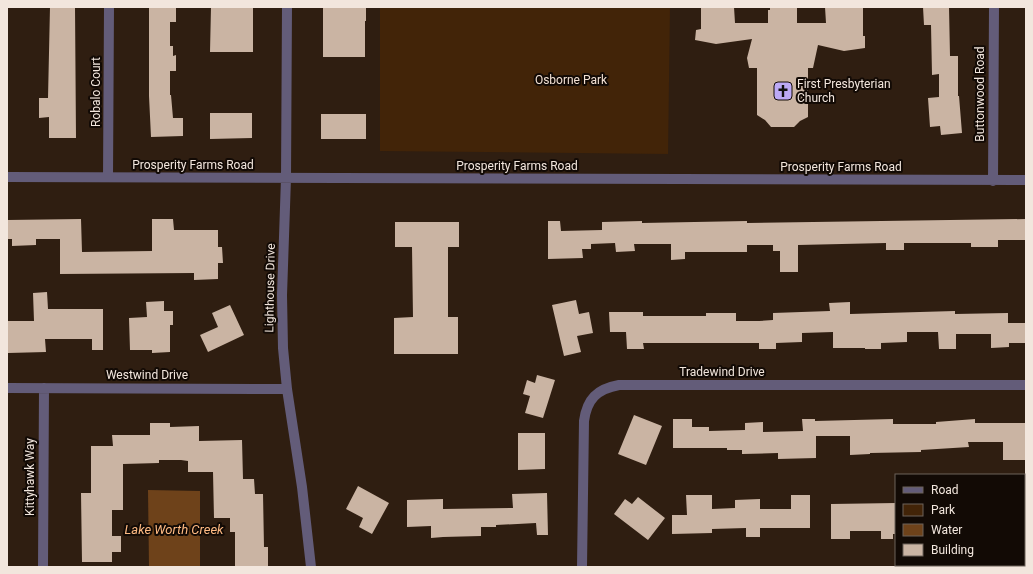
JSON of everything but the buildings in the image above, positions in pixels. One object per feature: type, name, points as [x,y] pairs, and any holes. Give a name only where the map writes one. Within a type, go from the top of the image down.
[{"type":"street","name":"Robalo Court","points":[[108,177],[109,7]]},
{"type":"street","name":"Lighthouse Drive","points":[[287,7],[286,178],[282,296],[283,348],[287,389],[302,487],[311,567]]},
{"type":"street","name":"Buttonwood Road","points":[[993,181],[994,7]]},
{"type":"street","name":"Prosperity Farms Road","points":[[7,177],[1026,180]]},
{"type":"street","name":"Tradewind Drive","points":[[582,567],[585,410],[590,400],[598,392],[608,387],[619,385],[1026,384]]},
{"type":"street","name":"Westwind Drive","points":[[7,388],[287,389]]},
{"type":"street","name":"Kittyhawk Way","points":[[43,567],[44,388]]},
{"type":"green space","name":"Osborne Park","points":[[380,7],[670,7],[668,154],[380,151]]},
{"type":"water","name":"Lake Worth Creek","points":[[148,490],[200,491],[200,567],[149,567]]},
{"type":"place","name":"First Presbyterian Church","points":[[783,91]]}]
